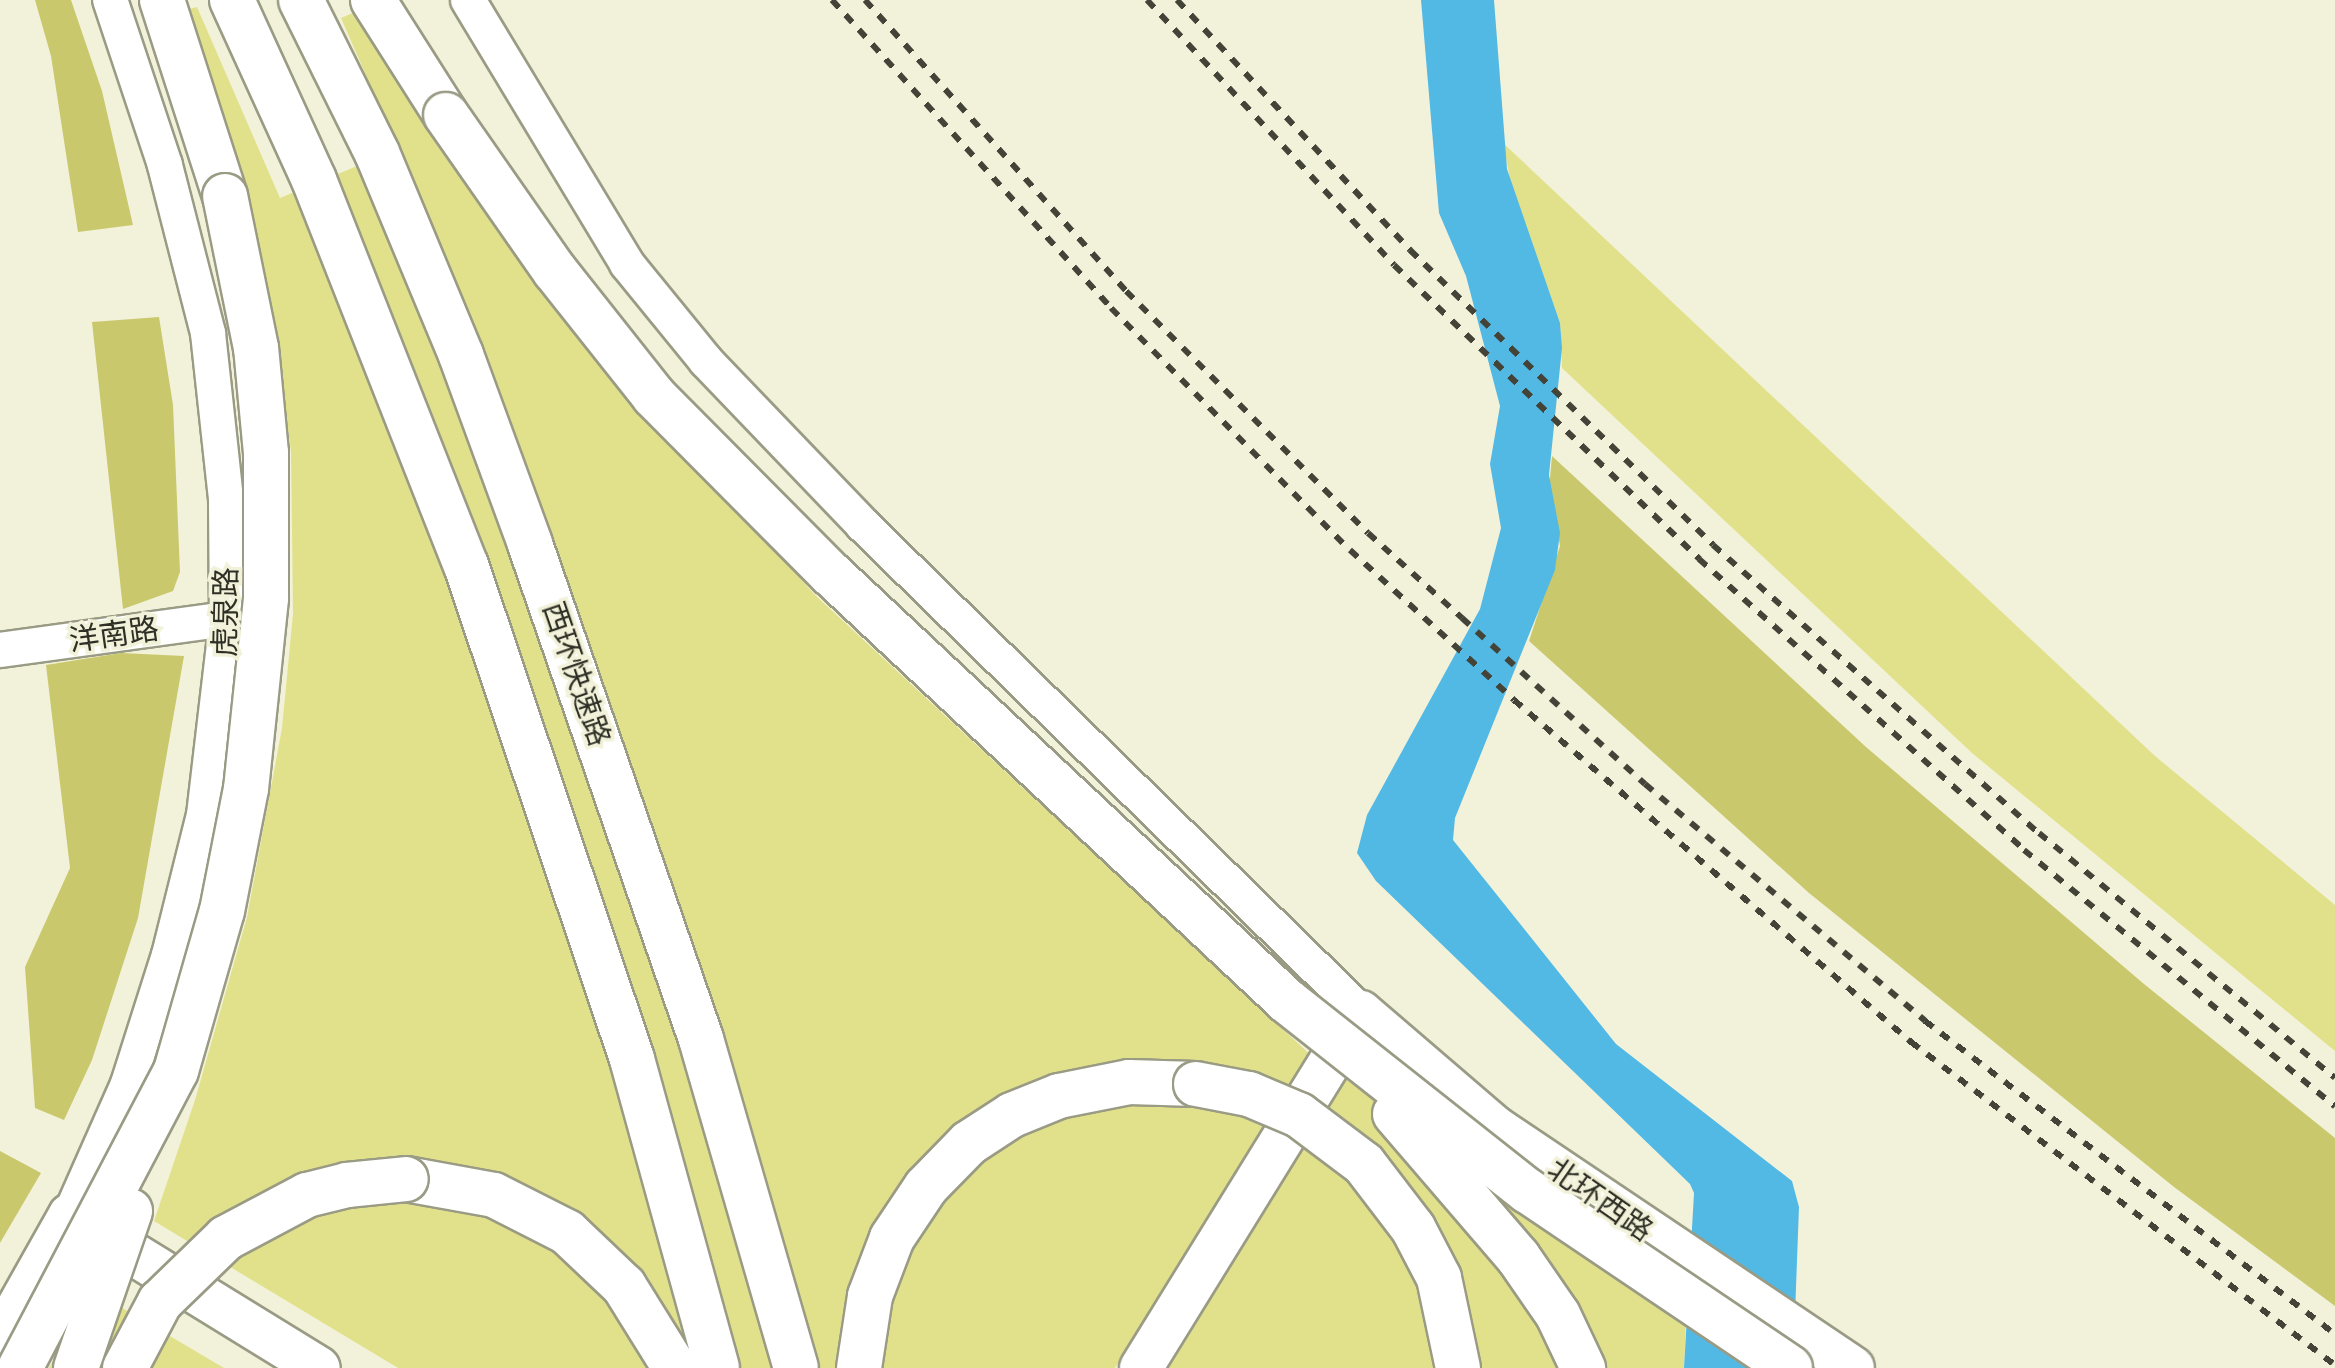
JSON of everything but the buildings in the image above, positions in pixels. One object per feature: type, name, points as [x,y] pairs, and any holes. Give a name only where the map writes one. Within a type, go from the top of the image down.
[{"type":"highway","points":[[76,1368],[176,1071],[210,957],[235,848],[255,730],[266,598],[260,377],[225,196],[162,0]]},
{"type":"highway","points":[[232,0],[314,180],[466,565],[632,1059],[717,1368]]},
{"type":"highway","name":"西环快速路","points":[[301,0],[377,153],[461,355],[618,793],[701,1039],[796,1368]]},
{"type":"highway","points":[[373,0],[446,115],[555,271],[654,396],[831,574],[1287,1001],[1491,1222],[1543,1291],[1583,1368]]},
{"type":"highway","points":[[1287,1001],[1528,1191],[1801,1354]]},
{"type":"highway","points":[[20,1368],[125,1177],[176,1071]]},
{"type":"highway","points":[[859,1368],[864,1322],[885,1254],[902,1221],[946,1165],[996,1124],[1031,1106],[1091,1088],[1162,1081],[1222,1088],[1276,1105],[1323,1130],[1364,1164],[1406,1216],[1439,1278],[1458,1368]]},
{"type":"highway","points":[[125,1368],[160,1302],[190,1268],[236,1231],[307,1195],[406,1179],[494,1195],[567,1232],[624,1286],[675,1368]]},
{"type":"main road","name":"北环西路","points":[[1361,1012],[1496,1128],[1673,1251],[1801,1354],[1853,1368]]},
{"type":"main road","points":[[1141,1368],[1361,1012]]},
{"type":"main road","points":[[0,1339],[70,1215],[319,1368]]},
{"type":"street","name":"虎泉路","points":[[70,1215],[128,1084],[169,955],[204,815],[227,619],[226,499],[208,333],[165,165],[110,0]]},
{"type":"street","points":[[468,0],[627,264],[706,361],[863,525],[1361,1012]]},
{"type":"street","name":"洋南路","points":[[0,650],[227,619]]},
{"type":"shaded area","points":[[35,0],[71,0],[102,91],[133,225],[78,232],[51,56]]},
{"type":"shaded area","points":[[197,7],[280,198],[398,149],[341,18],[355,12],[441,150],[558,307],[814,594],[1315,1059],[1115,1368],[398,1368],[154,1221],[195,1100],[247,917],[282,728],[293,614],[291,451],[272,317],[189,9]]},
{"type":"shaded area","points":[[1503,143],[2155,756],[2335,905],[2335,1051],[1972,753],[1562,368],[1560,323],[1512,189]]},
{"type":"shaded area","points":[[159,317],[173,405],[180,572],[173,591],[123,609],[92,322]]},
{"type":"shaded area","points":[[1552,456],[1866,747],[2144,984],[2335,1138],[2335,1306],[2174,1187],[1809,893],[1529,641],[1560,546],[1549,489]]},
{"type":"shaded area","points":[[121,653],[184,656],[138,918],[92,1060],[64,1120],[35,1108],[25,967],[70,868],[46,665]]},
{"type":"shaded area","points":[[1344,1078],[1686,1320],[1684,1368],[1158,1368]]},
{"type":"shaded area","points":[[0,1151],[41,1173],[0,1243]]},
{"type":"shaded area","points":[[86,1303],[119,1306],[224,1368],[49,1368]]},
{"type":"water","points":[[1421,0],[1494,0],[1507,169],[1560,323],[1562,348],[1549,475],[1560,533],[1555,570],[1455,818],[1453,840],[1616,1044],[1792,1181],[1799,1207],[1793,1368],[1684,1368],[1694,1193],[1690,1184],[1376,881],[1357,853],[1367,815],[1480,609],[1501,528],[1490,464],[1500,406],[1466,276],[1439,213]]},
{"type":"railway","points":[[832,0],[1111,308],[1350,550],[1514,700],[1911,1042],[2335,1365]]},
{"type":"railway","points":[[865,0],[1126,291],[1368,533],[1645,784],[1925,1021],[2335,1334]]},
{"type":"railway","points":[[1147,0],[1394,265],[1699,559],[2024,850],[2335,1106]]},
{"type":"railway","points":[[1177,0],[1410,250],[1713,545],[2039,833],[2335,1078]]}]
